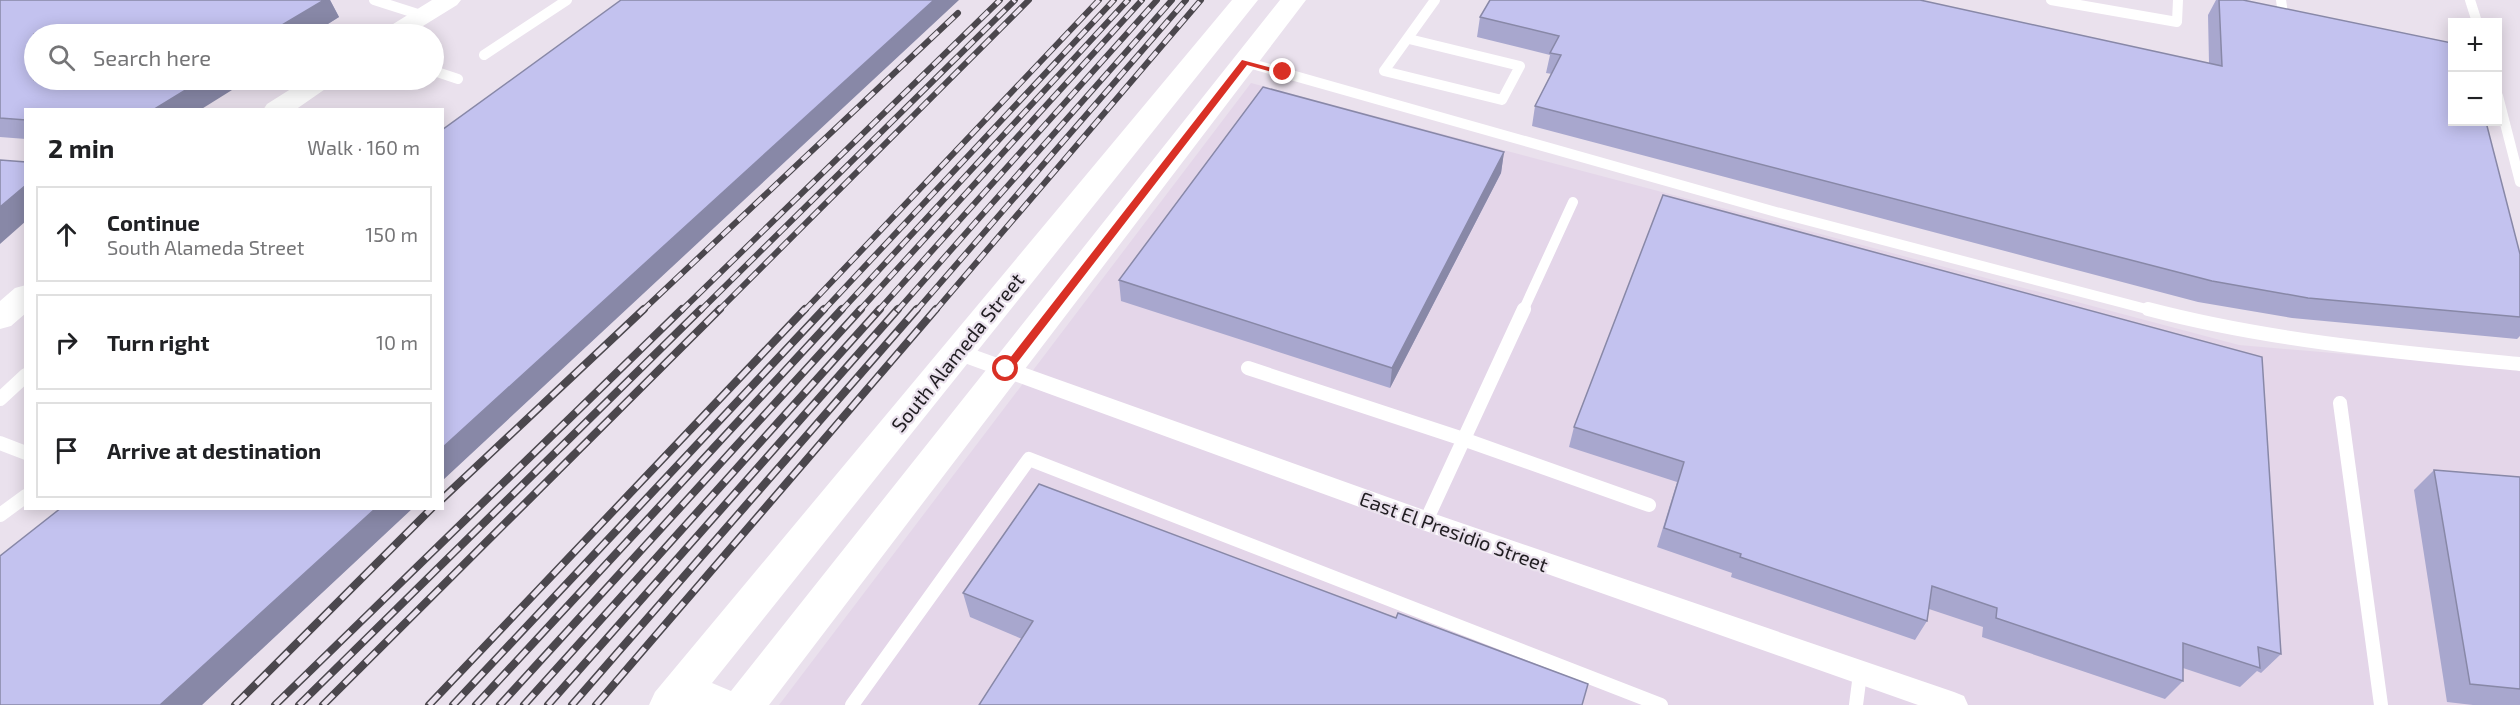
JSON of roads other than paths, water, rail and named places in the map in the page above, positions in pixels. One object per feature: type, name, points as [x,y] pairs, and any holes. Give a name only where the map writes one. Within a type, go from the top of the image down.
[{"type":"main road","name":"South Alameda Street","points":[[690,700],[956,351],[1245,0]]},
{"type":"main road","points":[[745,705],[1293,0]]},
{"type":"street","points":[[411,24],[449,0]]},
{"type":"street","points":[[279,108],[307,90]]},
{"type":"street","points":[[0,318],[24,298]]},
{"type":"street","name":"East El Presidio Street","points":[[956,351],[1426,521],[1954,705]]},
{"type":"lane","points":[[374,0],[424,16]]},
{"type":"lane","points":[[484,55],[567,0]]},
{"type":"lane","points":[[1410,39],[1520,66],[1502,100],[1384,71],[1410,39],[1435,0]]},
{"type":"lane","points":[[2051,0],[2177,22],[2178,0]]},
{"type":"lane","points":[[2282,0],[2284,20],[2295,22]]},
{"type":"lane","points":[[2470,0],[2475,18]]},
{"type":"lane","points":[[1245,62],[1776,212],[2210,325],[2351,348],[2520,364]]},
{"type":"lane","points":[[444,74],[458,79]]},
{"type":"lane","points":[[2502,112],[2520,182]]},
{"type":"lane","points":[[1426,521],[1573,202]]},
{"type":"lane","points":[[1248,368],[1463,439],[1649,505]]},
{"type":"lane","points":[[0,399],[24,377]]},
{"type":"lane","points":[[2340,403],[2382,705]]},
{"type":"lane","points":[[0,443],[24,452]]},
{"type":"lane","points":[[852,705],[1029,459],[1661,705]]},
{"type":"lane","points":[[0,515],[24,497]]},
{"type":"lane","points":[[1856,705],[1860,674]]},
{"type":"railway","points":[[681,311],[1000,0]]},
{"type":"railway","points":[[700,311],[1015,0]]},
{"type":"railway","points":[[720,309],[1029,0]]},
{"type":"railway","points":[[804,311],[1099,0]]},
{"type":"railway","points":[[823,311],[1114,0]]},
{"type":"railway","points":[[841,311],[1128,0]]},
{"type":"railway","points":[[859,311],[1142,0]]},
{"type":"railway","points":[[878,311],[1157,0]]},
{"type":"railway","points":[[897,311],[1172,0]]},
{"type":"railway","points":[[916,311],[1186,0]]},
{"type":"railway","points":[[935,311],[1201,0]]},
{"type":"railway","points":[[642,311],[958,13]]},
{"type":"railway","points":[[444,497],[644,309]]},
{"type":"railway","points":[[275,705],[682,309]]},
{"type":"railway","points":[[299,705],[701,309]]},
{"type":"railway","points":[[323,705],[720,309]]},
{"type":"railway","points":[[429,705],[805,309]]},
{"type":"railway","points":[[453,705],[824,309]]},
{"type":"railway","points":[[476,705],[842,309]]},
{"type":"railway","points":[[500,705],[861,309]]},
{"type":"railway","points":[[524,705],[880,309]]},
{"type":"railway","points":[[548,705],[898,309]]},
{"type":"railway","points":[[572,705],[917,309]]},
{"type":"railway","points":[[596,705],[936,309]]},
{"type":"railway","points":[[235,705],[430,510]]}]
